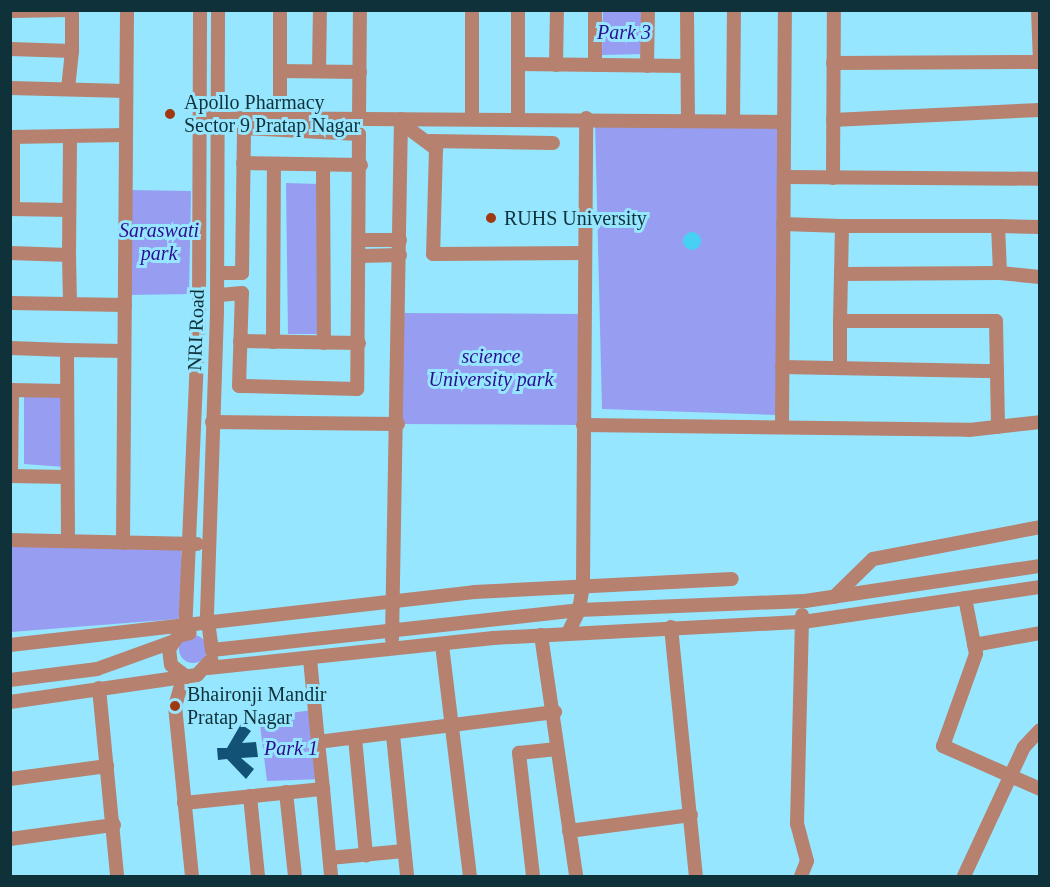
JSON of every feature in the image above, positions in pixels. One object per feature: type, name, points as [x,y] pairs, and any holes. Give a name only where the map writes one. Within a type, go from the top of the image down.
[{"type":"street","points":[[10,11],[72,10],[72,51],[68,88]]},
{"type":"street","points":[[123,543],[127,10]]},
{"type":"street","name":"NRI Road","points":[[186,631],[191,544],[200,118],[200,10]]},
{"type":"street","name":"NRI Road","points":[[212,650],[209,625],[209,544],[217,295],[218,10]]},
{"type":"street","points":[[280,10],[280,118]]},
{"type":"street","points":[[319,71],[320,10]]},
{"type":"street","points":[[359,119],[360,10]]},
{"type":"street","points":[[472,10],[472,118]]},
{"type":"street","points":[[518,10],[518,119]]},
{"type":"street","points":[[556,10],[556,65]]},
{"type":"street","points":[[595,10],[595,65]]},
{"type":"street","points":[[647,66],[648,10]]},
{"type":"street","points":[[687,10],[688,120]]},
{"type":"street","points":[[733,121],[734,10]]},
{"type":"street","points":[[782,427],[785,10]]},
{"type":"street","points":[[832,178],[834,10]]},
{"type":"street","points":[[833,63],[1039,63],[1038,10]]},
{"type":"street","points":[[10,49],[72,51]]},
{"type":"street","points":[[518,64],[687,66]]},
{"type":"street","points":[[280,71],[360,72]]},
{"type":"street","points":[[10,88],[126,91]]},
{"type":"street","points":[[833,120],[1040,110]]},
{"type":"street","points":[[200,118],[401,121],[472,118],[586,118],[784,122]]},
{"type":"street","points":[[568,633],[579,610],[583,584],[586,118]]},
{"type":"street","points":[[401,121],[430,141],[436,149],[433,254],[585,253]]},
{"type":"street","points":[[392,650],[395,602],[401,121]]},
{"type":"street","points":[[244,128],[356,131],[361,165],[359,385],[353,389],[239,386],[244,128]]},
{"type":"street","points":[[69,210],[12,209],[12,137],[126,135]]},
{"type":"street","points":[[69,304],[70,136]]},
{"type":"street","points":[[430,141],[553,143]]},
{"type":"street","points":[[243,164],[361,165]]},
{"type":"street","points":[[273,342],[274,165]]},
{"type":"street","points":[[324,165],[324,343]]},
{"type":"street","points":[[784,177],[1040,179]]},
{"type":"street","points":[[783,224],[1040,227]]},
{"type":"street","points":[[840,368],[842,226]]},
{"type":"street","points":[[998,226],[1000,273]]},
{"type":"street","points":[[360,240],[400,240]]},
{"type":"street","points":[[10,253],[69,255]]},
{"type":"street","points":[[360,256],[400,255]]},
{"type":"street","points":[[217,273],[242,273]]},
{"type":"street","points":[[841,274],[1000,273],[1040,277]]},
{"type":"street","points":[[217,295],[242,293]]},
{"type":"street","points":[[10,303],[125,305]]},
{"type":"street","points":[[840,321],[996,321],[998,427]]},
{"type":"street","points":[[240,341],[359,343]]},
{"type":"street","points":[[10,348],[124,351]]},
{"type":"street","points":[[67,350],[68,541]]},
{"type":"street","points":[[782,367],[997,371]]},
{"type":"street","points":[[67,391],[11,390],[11,476],[67,477]]},
{"type":"street","points":[[212,422],[398,424]]},
{"type":"street","points":[[584,425],[998,427],[1040,422]]},
{"type":"street","points":[[834,597],[873,559],[1040,527]]},
{"type":"street","points":[[10,540],[209,544]]},
{"type":"street","points":[[212,650],[579,610],[802,601],[1040,566]]},
{"type":"street","points":[[10,645],[186,631],[209,625],[395,602],[583,584],[732,579]]},
{"type":"street","points":[[10,702],[184,675],[208,668],[541,635],[803,622],[1040,586]]},
{"type":"street","points":[[965,598],[974,645],[943,746],[1040,789]]},
{"type":"street","points":[[801,876],[807,861],[798,824],[802,601]]},
{"type":"street","points":[[671,627],[696,876]]},
{"type":"street","points":[[10,680],[97,669],[172,642],[186,631]]},
{"type":"street","points":[[186,631],[202,636],[212,650],[208,668]]},
{"type":"street","points":[[974,645],[1040,633]]},
{"type":"street","points":[[541,635],[555,712],[557,749],[576,876]]},
{"type":"street","points":[[172,642],[171,665],[184,675]]},
{"type":"street","points":[[442,645],[470,876]]},
{"type":"street","points":[[310,659],[331,876]]},
{"type":"street","points":[[175,706],[184,675]]},
{"type":"street","points":[[162,678],[170,683],[175,706],[192,876]]},
{"type":"street","points":[[99,688],[114,825],[117,876]]},
{"type":"street","points":[[318,742],[452,729],[555,712]]},
{"type":"street","points":[[964,876],[1009,776],[1040,730]]},
{"type":"street","points":[[393,735],[407,876]]},
{"type":"street","points":[[355,738],[366,855]]},
{"type":"street","points":[[533,876],[519,753],[557,749]]},
{"type":"street","points":[[10,778],[107,766]]},
{"type":"street","points":[[184,802],[323,789]]},
{"type":"street","points":[[286,792],[295,876]]},
{"type":"street","points":[[250,796],[258,876]]},
{"type":"street","points":[[569,831],[691,815]]},
{"type":"street","points":[[10,838],[114,825]]},
{"type":"street","points":[[330,858],[404,851]]},
{"type":"green space","name":"Park 3","points":[[603,11],[646,11],[645,54],[602,55]]},
{"type":"green space","points":[[595,122],[779,126],[778,415],[602,409]]},
{"type":"green space","points":[[286,183],[318,184],[319,334],[288,334]]},
{"type":"green space","name":"Saraswati park","points":[[129,190],[191,191],[189,294],[129,295]]},
{"type":"green space","name":"science University park","points":[[400,313],[584,314],[583,425],[398,424]]},
{"type":"green space","points":[[64,390],[64,467],[24,464],[24,393]]},
{"type":"green space","points":[[11,546],[181,550],[184,594],[178,619],[11,632]]},
{"type":"green space","points":[[193,635],[203,639],[207,649],[203,659],[193,663],[183,659],[179,649],[183,639]]},
{"type":"green space","name":"Park 1","points":[[313,710],[323,779],[267,781],[259,717]]},
{"type":"shaded area","points":[[688,232],[696,232],[701,237],[699,248],[688,250],[683,245],[683,237]]},
{"type":"building","points":[[241,724],[251,731],[242,743],[256,742],[258,757],[241,758],[254,769],[246,779],[227,759],[218,760],[217,748],[227,748]]},
{"type":"place","name":"Apollo Pharmacy Sector 9 Pratap Nagar","points":[[170,114]]},
{"type":"place","name":"RUHS University","points":[[491,218]]},
{"type":"place","name":"Bhaironji Mandir Pratap Nagar","points":[[175,706]]}]
